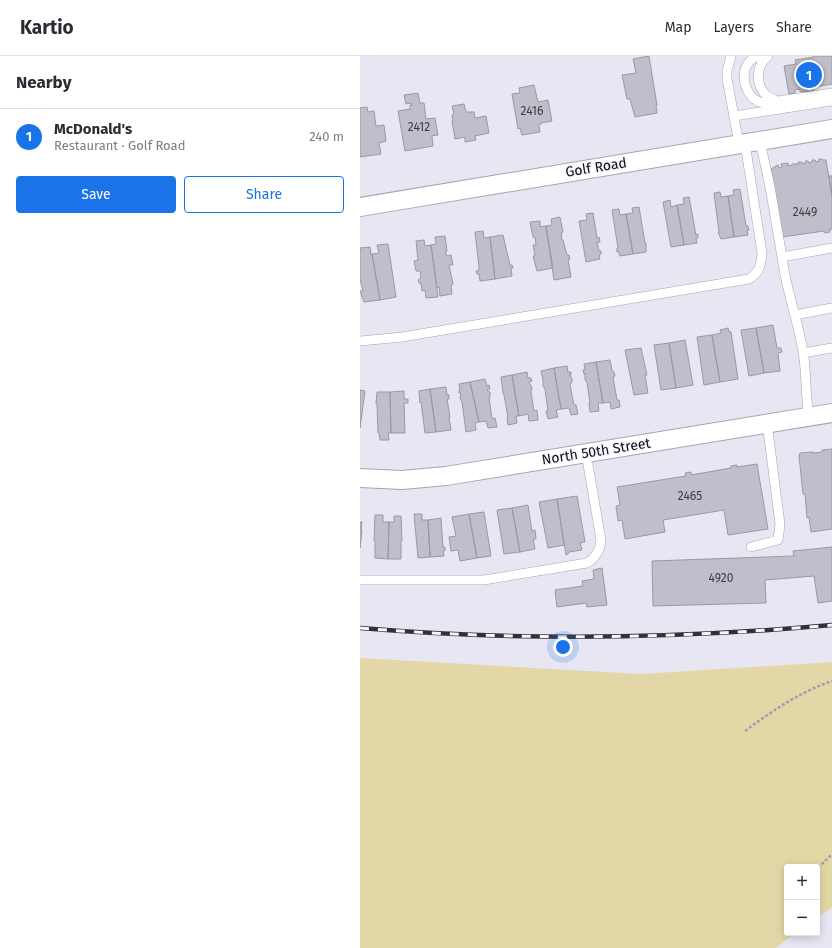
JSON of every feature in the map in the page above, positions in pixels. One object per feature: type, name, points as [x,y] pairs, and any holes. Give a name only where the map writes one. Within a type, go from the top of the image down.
[{"type":"street","name":"Golf Road","points":[[360,206],[832,129]]},
{"type":"street","name":"North 50th Street","points":[[360,478],[402,480],[425,479],[832,413]]},
{"type":"lane","points":[[731,56],[727,71],[727,79],[734,116],[770,187],[784,274],[804,353],[806,399],[809,416]]},
{"type":"lane","points":[[763,56],[756,57],[748,64],[745,75],[747,90],[752,98],[760,103],[832,93]]},
{"type":"lane","points":[[768,56],[760,65],[759,78],[764,92],[769,97],[778,101]]},
{"type":"lane","points":[[734,116],[832,101]]},
{"type":"lane","points":[[360,341],[402,337],[750,279],[761,267],[762,253],[748,143]]},
{"type":"lane","points":[[782,257],[832,248]]},
{"type":"lane","points":[[795,315],[832,308]]},
{"type":"lane","points":[[804,353],[832,348]]},
{"type":"lane","points":[[751,547],[778,540],[780,524],[767,423]]},
{"type":"lane","points":[[360,580],[484,580],[587,563],[596,555],[599,550],[601,540],[586,453]]},
{"type":"path","points":[[745,731],[769,713],[802,693],[832,681]]},
{"type":"path","points":[[820,866],[832,854]]},
{"type":"shaded area","points":[[360,658],[641,674],[832,662],[832,908],[820,915],[820,864],[784,864],[784,936],[791,936],[776,948],[360,948]]},
{"type":"building","points":[[649,56],[657,113],[635,117],[630,99],[627,99],[622,75],[636,73],[633,59]]},
{"type":"building","points":[[814,56],[832,56],[832,84],[813,87],[814,93],[808,94],[808,91],[800,92],[800,89],[795,90],[795,93],[789,94],[784,66],[796,64],[795,60]]},
{"type":"building","points":[[534,85],[538,102],[548,100],[552,121],[541,123],[539,125],[540,132],[522,135],[520,128],[518,129],[512,94],[520,93],[519,88]]},
{"type":"building","points":[[418,93],[420,103],[424,103],[426,119],[435,118],[438,135],[432,136],[433,146],[405,151],[398,111],[410,109],[410,105],[412,105],[411,103],[406,104],[404,95]]},
{"type":"building","points":[[464,104],[466,112],[474,112],[475,118],[486,116],[489,133],[475,136],[476,140],[465,142],[465,137],[455,139],[452,121],[452,115],[454,114],[452,106]]},
{"type":"building","points":[[367,107],[368,112],[374,111],[376,126],[384,125],[386,141],[379,143],[381,154],[360,157],[360,108]]},
{"type":"building","points":[[819,159],[826,160],[832,196],[832,229],[829,230],[830,232],[825,233],[824,231],[782,237],[771,169],[778,165],[779,168],[782,167],[781,164],[788,163],[788,166],[792,164],[799,164],[798,162],[802,162],[802,164],[806,163],[805,161],[808,161],[809,163],[812,162],[812,160],[815,160],[816,162],[819,161]]},
{"type":"building","points":[[829,176],[832,176],[832,196]]},
{"type":"building","points":[[740,189],[746,226],[748,226],[749,230],[747,230],[748,235],[734,237],[728,196],[734,195],[733,190]]},
{"type":"building","points":[[720,192],[721,197],[728,196],[734,237],[721,239],[718,232],[714,193]]},
{"type":"building","points":[[689,197],[696,235],[698,234],[698,238],[696,238],[697,243],[684,245],[677,205],[684,204],[683,198]]},
{"type":"building","points":[[670,200],[671,207],[677,205],[684,245],[671,247],[663,202]]},
{"type":"building","points":[[639,207],[646,243],[646,252],[633,254],[626,214],[633,213],[632,208]]},
{"type":"building","points":[[619,209],[620,215],[626,214],[633,254],[620,256],[619,252],[617,252],[618,248],[612,210]]},
{"type":"building","points":[[593,213],[597,238],[599,237],[600,242],[597,242],[601,254],[599,255],[600,259],[586,262],[579,221],[587,220],[586,214]]},
{"type":"building","points":[[560,217],[563,232],[561,233],[562,240],[567,255],[569,255],[570,259],[568,259],[571,277],[554,280],[546,226],[552,225],[551,219]]},
{"type":"building","points":[[540,221],[540,227],[546,226],[553,268],[537,271],[533,256],[535,256],[533,245],[536,245],[535,237],[533,237],[530,222]]},
{"type":"building","points":[[483,231],[484,238],[490,237],[495,279],[480,281],[479,274],[477,274],[476,271],[479,270],[479,267],[475,232]]},
{"type":"building","points":[[503,235],[510,265],[512,265],[513,268],[511,268],[512,276],[495,279],[490,237]]},
{"type":"building","points":[[445,236],[447,251],[446,256],[451,255],[453,265],[449,265],[453,284],[451,285],[452,294],[440,296],[439,287],[437,288],[431,245],[436,244],[435,237]]},
{"type":"building","points":[[424,240],[425,246],[431,245],[438,297],[426,298],[425,290],[422,291],[421,283],[419,283],[418,280],[421,276],[420,271],[416,271],[414,261],[418,260],[416,241]]},
{"type":"building","points":[[388,244],[396,297],[380,300],[372,254],[379,253],[377,245]]},
{"type":"building","points":[[370,247],[380,300],[364,302],[360,291],[363,291],[360,279],[360,248]]},
{"type":"building","points":[[773,325],[777,348],[781,348],[782,352],[778,353],[780,371],[764,373],[756,328]]},
{"type":"building","points":[[728,328],[729,332],[731,332],[738,379],[720,382],[712,335],[721,333],[720,330]]},
{"type":"building","points":[[756,328],[764,373],[749,376],[741,330]]},
{"type":"building","points":[[712,335],[720,382],[704,385],[697,337]]},
{"type":"building","points":[[685,340],[693,385],[676,388],[669,343]]},
{"type":"building","points":[[669,343],[676,388],[661,390],[654,345]]},
{"type":"building","points":[[641,348],[647,375],[645,375],[648,393],[634,395],[625,350]]},
{"type":"building","points":[[610,360],[615,376],[613,377],[617,400],[619,400],[620,407],[611,409],[610,402],[603,403],[596,362]]},
{"type":"building","points":[[596,362],[603,403],[598,403],[599,411],[590,412],[587,382],[585,380],[585,373],[584,374],[583,370],[585,370],[584,364]]},
{"type":"building","points":[[567,366],[568,372],[571,372],[571,375],[569,375],[572,378],[572,382],[570,385],[574,405],[576,405],[578,414],[571,415],[569,408],[561,409],[554,368]]},
{"type":"building","points":[[554,368],[561,409],[556,410],[558,417],[548,419],[545,389],[543,386],[541,371]]},
{"type":"building","points":[[527,372],[528,378],[531,378],[532,381],[529,382],[532,388],[531,392],[534,411],[537,410],[538,420],[529,421],[528,414],[519,416],[512,375]]},
{"type":"building","points":[[512,375],[519,416],[516,416],[517,423],[508,425],[501,377]]},
{"type":"building","points":[[485,379],[487,386],[489,385],[490,389],[487,390],[490,392],[489,397],[492,419],[495,418],[497,427],[488,428],[486,421],[479,422],[470,382]]},
{"type":"building","points":[[470,382],[479,422],[475,423],[476,430],[466,432],[462,402],[460,398],[461,393],[459,393],[459,384]]},
{"type":"building","points":[[446,387],[447,395],[449,395],[449,399],[447,399],[451,430],[436,432],[430,389]]},
{"type":"building","points":[[430,389],[436,432],[425,433],[419,391]]},
{"type":"building","points":[[360,390],[365,391],[360,428]]},
{"type":"building","points":[[404,391],[404,399],[408,399],[408,403],[404,403],[405,433],[391,433],[390,392]]},
{"type":"building","points":[[377,392],[390,392],[391,433],[388,433],[389,440],[380,440],[378,433],[376,404]]},
{"type":"building","points":[[832,449],[832,529],[811,532],[809,517],[807,518],[805,494],[803,494],[799,456],[800,453],[822,452],[822,450]]},
{"type":"building","points":[[757,464],[768,529],[728,535],[724,510],[663,520],[665,532],[625,539],[622,520],[618,521],[616,506],[620,505],[617,487],[686,476],[685,473],[691,472],[691,475],[731,468],[731,466],[737,465],[737,467]]},
{"type":"building","points":[[577,496],[585,542],[580,543],[582,550],[569,552],[566,555],[557,499]]},
{"type":"building","points":[[557,499],[564,545],[548,548],[539,502]]},
{"type":"building","points":[[528,505],[532,531],[535,530],[536,539],[533,539],[535,549],[520,552],[512,508]]},
{"type":"building","points":[[512,508],[520,552],[504,554],[497,510]]},
{"type":"building","points":[[484,512],[491,556],[477,558],[469,514]]},
{"type":"building","points":[[414,514],[422,514],[422,520],[428,520],[430,557],[418,558]]},
{"type":"building","points":[[469,514],[477,558],[460,561],[458,550],[451,551],[449,537],[456,536],[452,517]]},
{"type":"building","points":[[375,515],[383,515],[383,522],[389,522],[388,559],[375,558]]},
{"type":"building","points":[[394,516],[401,516],[401,559],[388,559],[389,522],[394,522]]},
{"type":"building","points":[[441,518],[443,547],[445,547],[445,551],[443,551],[444,556],[430,557],[428,520]]},
{"type":"building","points":[[360,522],[362,522],[362,531],[360,548]]},
{"type":"building","points":[[832,547],[832,601],[818,603],[814,576],[765,580],[766,603],[653,606],[652,561],[794,556],[793,551]]},
{"type":"building","points":[[602,568],[607,605],[587,607],[586,603],[557,607],[555,590],[583,586],[582,581],[594,579],[593,570]]},
{"type":"railway","points":[[360,628],[478,635],[596,637],[655,636],[773,630],[832,625]]},
{"type":"place","name":"McDonald's","points":[[809,75]]}]
